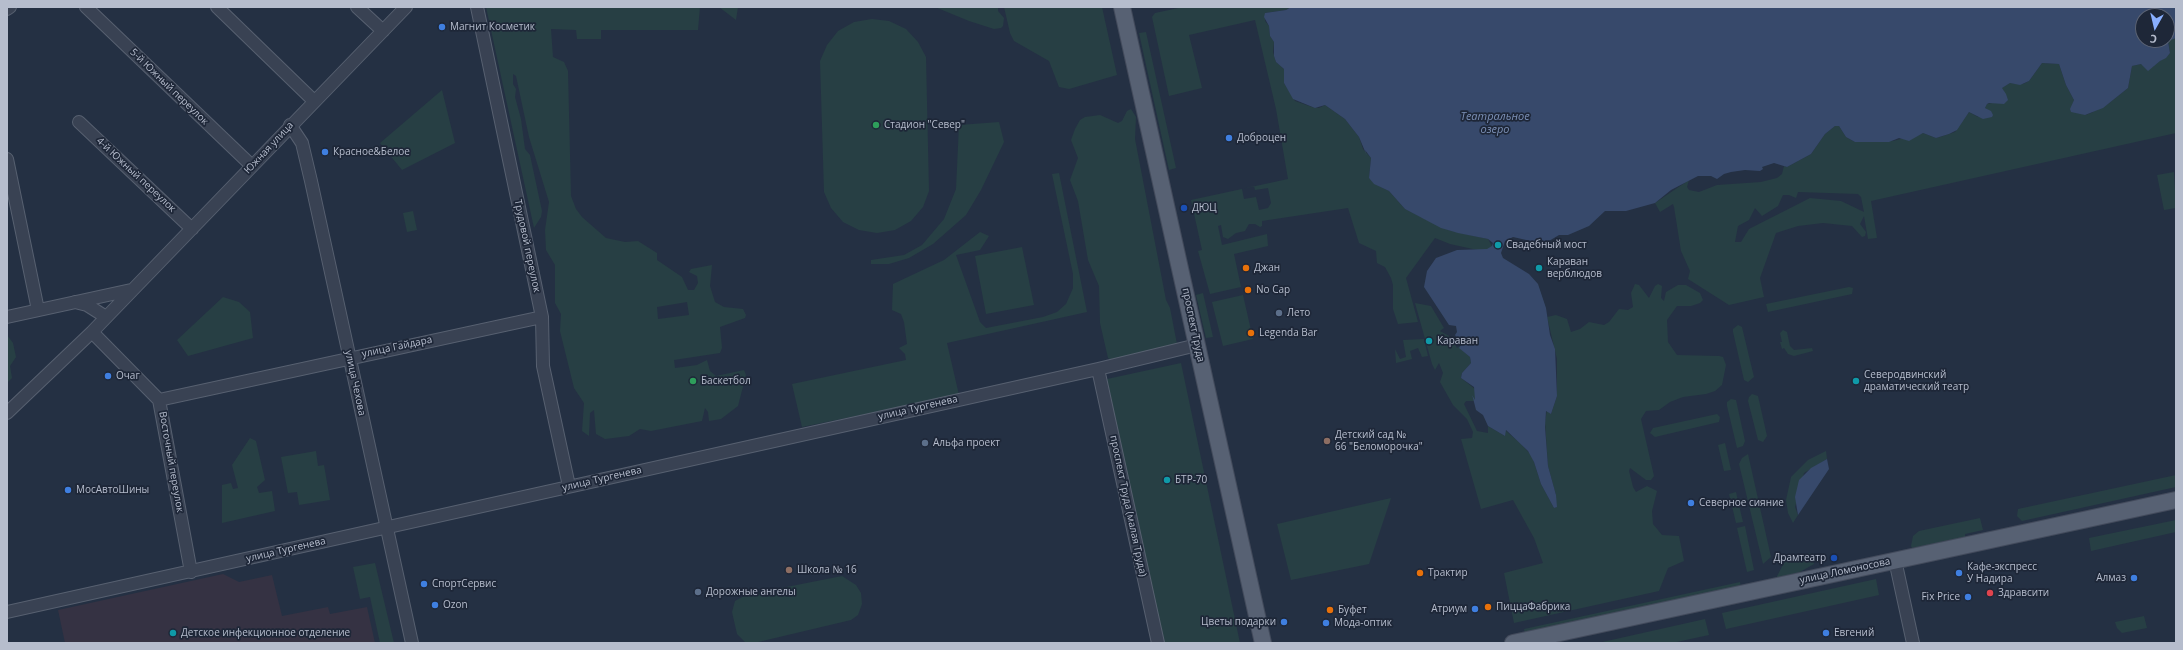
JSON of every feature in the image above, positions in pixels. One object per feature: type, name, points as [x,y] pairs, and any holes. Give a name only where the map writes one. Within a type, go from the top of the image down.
[{"type":"main road","name":"проспект Труда","points":[[1122,7],[1263,643]]},
{"type":"main road","name":"улица Ломоносова","points":[[1513,643],[2176,500]]},
{"type":"street","name":"5-й Южный переулок","points":[[86,7],[252,166]]},
{"type":"street","points":[[217,7],[314,101]]},
{"type":"street","points":[[357,7],[383,31]]},
{"type":"street","name":"Южная улица","points":[[7,413],[92,332],[314,101],[341,77],[406,7]]},
{"type":"street","name":"Трудовой переулок","points":[[477,7],[542,317],[543,366],[569,486]]},
{"type":"street","name":"4-й Южный переулок","points":[[79,122],[192,229]]},
{"type":"street","name":"улица Чехова","points":[[290,126],[302,143],[412,643]]},
{"type":"street","points":[[7,159],[38,310]]},
{"type":"street","points":[[7,317],[131,290]]},
{"type":"street","points":[[74,302],[87,305],[106,317]]},
{"type":"street","name":"улица Гайдара","points":[[159,400],[350,357],[542,317]]},
{"type":"street","name":"Восточный переулок","points":[[92,332],[159,400],[191,572]]},
{"type":"street","name":"улица Тургенева","points":[[7,612],[1098,369],[1197,345]]},
{"type":"street","name":"проспект Труда (малая Труда)","points":[[1098,369],[1158,643]]},
{"type":"street","points":[[1894,560],[1913,643]]},
{"type":"shaded area","points":[[223,574],[239,582],[272,575],[282,616],[328,607],[330,614],[367,607],[375,643],[65,643],[58,610]]},
{"type":"green space","points":[[486,7],[700,7],[698,30],[601,30],[601,39],[577,39],[576,30],[551,29],[553,57],[564,62],[568,71],[571,196],[576,209],[582,217],[606,238],[625,242],[638,241],[657,253],[657,260],[682,277],[688,290],[694,290],[698,283],[697,276],[689,272],[691,269],[712,265],[710,286],[715,302],[724,307],[743,309],[746,315],[745,318],[720,327],[722,348],[720,353],[674,360],[675,368],[697,365],[707,360],[710,371],[716,376],[744,370],[746,375],[738,406],[721,419],[709,421],[708,412],[705,408],[702,421],[651,431],[640,429],[629,436],[605,439],[596,434],[594,410],[590,413],[589,436],[582,431],[584,403],[574,388],[560,331],[561,314],[555,303],[555,265],[546,250],[545,230],[549,202],[529,137],[516,76],[513,74],[513,84],[516,89],[515,97],[521,119],[525,149],[530,155],[542,211],[541,217],[534,228]],"holes":[[[687,302],[689,315],[658,319],[657,307]]]},
{"type":"green space","points":[[719,7],[738,7],[736,20]]},
{"type":"green space","points":[[935,7],[998,7],[998,11],[1004,18],[1003,26],[1001,28],[994,29],[969,21]]},
{"type":"green space","points":[[1004,7],[1102,7],[1117,75],[1069,89],[1059,87],[1049,61],[1014,41],[1010,33]]},
{"type":"green space","points":[[1183,7],[1291,7],[1286,10],[1265,13],[1265,21],[1269,26],[1270,36],[1274,42],[1273,52],[1276,62],[1284,69],[1284,83],[1295,101],[1319,108],[1325,105],[1345,119],[1359,137],[1363,149],[1371,158],[1369,178],[1377,185],[1389,191],[1405,209],[1448,230],[1488,239],[1493,248],[1491,253],[1450,244],[1435,238],[1406,278],[1418,322],[1398,324],[1393,309],[1393,285],[1391,278],[1385,267],[1377,263],[1376,251],[1359,243],[1348,208],[1262,221],[1262,226],[1260,227],[1255,224],[1249,224],[1245,231],[1236,233],[1228,239],[1223,237],[1221,225],[1218,226],[1222,245],[1267,234],[1268,246],[1234,254],[1241,287],[1210,294],[1198,251],[1202,250],[1191,200],[1242,189],[1244,199],[1256,197],[1259,210],[1268,208],[1271,203],[1268,188],[1255,190],[1254,186],[1288,179],[1276,109],[1255,20],[1189,35],[1202,88],[1169,96],[1152,17],[1155,13]]},
{"type":"green space","points":[[872,19],[889,21],[906,29],[918,42],[926,57],[929,191],[923,207],[911,221],[895,230],[877,233],[859,230],[843,222],[831,208],[824,192],[820,61],[827,45],[838,31],[854,22]]},
{"type":"green space","points":[[1146,32],[1176,168],[1169,170],[1139,33]]},
{"type":"green space","points":[[2176,38],[2176,133],[1871,201],[1877,238],[1868,239],[1864,216],[1860,224],[1866,232],[1865,236],[1862,237],[1852,226],[1823,223],[1798,226],[1776,233],[1760,278],[1764,297],[1729,305],[1688,279],[1690,271],[1681,251],[1673,204],[1660,212],[1655,203],[1689,180],[1687,187],[1689,190],[1699,192],[1717,185],[1761,182],[1777,178],[1782,174],[1784,166],[1787,167],[1811,154],[1825,134],[1835,126],[1839,126],[1846,137],[1855,142],[1893,141],[1923,133],[1936,138],[1955,132],[1969,112],[1978,117],[1988,110],[1985,108],[1987,104],[1992,103],[2004,91],[2001,88],[2010,83],[2023,84],[2029,81],[2042,63],[2059,64],[2066,85],[2074,100],[2072,106],[2085,115],[2108,104],[2128,88],[2132,66],[2141,64],[2152,67],[2170,53],[2169,48],[2175,48]],"holes":[[[1798,192],[1858,194],[1861,197],[1864,212],[1841,201],[1810,198],[1749,229],[1741,242],[1735,242],[1738,226],[1749,220],[1755,208],[1762,216],[1778,206],[1783,195],[1789,195],[1796,198]]]},
{"type":"green space","points":[[442,90],[455,143],[402,170],[380,143]]},
{"type":"green space","points":[[1131,109],[1136,117],[1135,139],[1166,300],[1170,308],[1177,344],[1113,361],[1108,358],[1100,323],[1099,286],[1088,260],[1078,201],[1070,180],[1078,158],[1071,140],[1080,120],[1085,117],[1100,115],[1118,123],[1122,121],[1127,111]]},
{"type":"green space","points":[[999,122],[1004,142],[981,190],[966,215],[933,244],[909,258],[889,264],[871,264],[871,260],[904,255],[922,245],[944,219],[956,189],[959,125]]},
{"type":"green space","points":[[2174,172],[2176,208],[2164,210],[2157,175]]},
{"type":"green space","points":[[1059,173],[1087,312],[947,343],[959,395],[802,427],[792,384],[906,360],[905,354],[899,348],[907,344],[904,322],[901,314],[892,310],[893,284],[944,260],[980,232],[989,236],[980,250],[956,255],[980,322],[986,328],[1043,317],[1057,312],[1066,304],[1073,288],[1073,274],[1052,174]]},
{"type":"green space","points":[[413,211],[417,230],[407,232],[403,213]]},
{"type":"green space","points":[[1022,247],[1034,305],[986,314],[975,256]]},
{"type":"green space","points":[[1635,284],[1639,285],[1649,298],[1655,286],[1658,284],[1662,286],[1661,298],[1664,301],[1666,292],[1678,285],[1686,285],[1700,293],[1703,300],[1700,303],[1691,306],[1677,306],[1667,320],[1668,342],[1677,355],[1719,356],[1723,357],[1726,365],[1722,385],[1715,391],[1706,394],[1683,397],[1670,402],[1659,410],[1646,411],[1641,419],[1654,476],[1651,480],[1646,480],[1630,468],[1629,471],[1633,487],[1636,492],[1647,486],[1657,491],[1652,511],[1653,524],[1662,535],[1679,536],[1684,561],[1668,568],[1659,591],[1514,623],[1504,573],[1543,563],[1534,538],[1513,500],[1481,509],[1461,439],[1472,438],[1473,432],[1467,419],[1453,405],[1440,382],[1443,373],[1439,363],[1435,370],[1432,364],[1415,303],[1431,306],[1444,328],[1440,331],[1451,337],[1457,348],[1461,345],[1460,348],[1470,357],[1471,363],[1462,373],[1461,378],[1475,389],[1475,401],[1466,401],[1464,404],[1477,431],[1488,433],[1488,426],[1505,436],[1505,430],[1521,444],[1532,456],[1541,484],[1554,508],[1556,507],[1556,495],[1548,466],[1545,422],[1547,410],[1551,414],[1557,396],[1557,359],[1547,317],[1556,315],[1567,319],[1571,332],[1580,329],[1589,322],[1604,325],[1609,322],[1619,309],[1628,310],[1633,307],[1631,293]]},
{"type":"green space","points":[[1849,287],[1853,288],[1852,294],[1768,312],[1766,304]]},
{"type":"green space","points":[[1203,293],[1213,337],[1206,338],[1196,295]]},
{"type":"green space","points":[[1243,295],[1253,339],[1223,346],[1212,302]]},
{"type":"green space","points":[[223,297],[239,302],[250,312],[253,338],[188,356],[177,340]]},
{"type":"green space","points":[[1738,325],[1742,327],[1754,377],[1748,382],[1744,380],[1733,332],[1733,329]]},
{"type":"green space","points":[[1783,330],[1787,332],[1790,346],[1794,350],[1812,348],[1813,351],[1794,356],[1788,354],[1784,348],[1782,349],[1780,342],[1782,342],[1780,333]]},
{"type":"green space","points":[[7,335],[13,343],[16,357],[10,366],[12,378],[7,383]]},
{"type":"green space","points":[[1424,339],[1428,356],[1422,357],[1418,348],[1410,351],[1412,359],[1396,363],[1395,349],[1400,359],[1406,357],[1403,340]]},
{"type":"green space","points":[[1181,363],[1240,643],[1163,643],[1107,379]]},
{"type":"green space","points":[[1752,394],[1758,396],[1767,436],[1763,442],[1758,440],[1748,401]]},
{"type":"green space","points":[[1731,399],[1736,400],[1745,441],[1743,446],[1737,448],[1727,406],[1727,402]]},
{"type":"green space","points":[[1717,414],[1720,417],[1719,422],[1655,437],[1650,433],[1653,428]]},
{"type":"green space","points":[[250,438],[256,441],[265,480],[257,487],[259,493],[272,491],[275,511],[222,523],[222,485],[231,483],[233,489],[238,488],[232,465]]},
{"type":"green space","points":[[1725,443],[1731,470],[1724,471],[1718,445]]},
{"type":"green space","points":[[316,451],[318,466],[324,465],[330,500],[299,505],[297,492],[288,493],[281,457]]},
{"type":"green space","points":[[1826,451],[1827,459],[1804,473],[1795,507],[1798,515],[1793,523],[1788,513],[1786,500],[1791,477],[1808,460]]},
{"type":"green space","points":[[1748,454],[1771,557],[1763,564],[1739,464],[1742,458]]},
{"type":"green space","points":[[2176,475],[2176,487],[2022,521],[2017,516],[2018,509]]},
{"type":"green space","points":[[1736,492],[1743,522],[1736,523],[1729,494]]},
{"type":"green space","points":[[1391,498],[1369,564],[1291,580],[1277,524]]},
{"type":"green space","points":[[1980,518],[1983,530],[1965,534],[1965,537],[1912,548],[1911,546],[1913,536],[1919,531]]},
{"type":"green space","points":[[2176,520],[2176,532],[2091,551],[2089,538]]},
{"type":"green space","points":[[1745,526],[1754,570],[1747,572],[1737,528]]},
{"type":"green space","points":[[1810,553],[1814,564],[1800,572],[1776,578],[1785,561]]},
{"type":"green space","points":[[375,563],[394,643],[380,643],[370,597],[360,599],[353,567]]},
{"type":"green space","points":[[842,576],[856,585],[861,593],[862,604],[858,615],[851,620],[754,643],[745,642],[737,634],[732,612],[735,601],[746,595]]},
{"type":"green space","points":[[1876,579],[1879,595],[1726,629],[1722,613]]},
{"type":"green space","points":[[1740,582],[1741,587],[1525,634],[1524,629]]},
{"type":"green space","points":[[2144,616],[2147,628],[2122,633],[2117,628],[2115,622]]},
{"type":"green space","points":[[1705,619],[1709,635],[1672,643],[1598,643]]},
{"type":"water","name":"Театральное озеро","points":[[1291,7],[2176,7],[2176,38],[2175,8],[2135,8],[2135,48],[2169,48],[2170,53],[2166,58],[2148,71],[2141,64],[2132,66],[2128,88],[2103,108],[2085,115],[2071,112],[2070,109],[2074,100],[2066,85],[2059,64],[2042,63],[2029,81],[2020,85],[2010,83],[2002,88],[2008,100],[2004,104],[1987,104],[1985,108],[1991,111],[1993,115],[1992,117],[1983,119],[1969,112],[1957,130],[1949,134],[1936,138],[1923,133],[1909,141],[1899,138],[1889,142],[1855,142],[1846,137],[1839,126],[1835,126],[1825,134],[1811,154],[1787,167],[1774,163],[1762,167],[1763,169],[1760,171],[1745,170],[1731,172],[1724,174],[1717,179],[1711,176],[1698,176],[1671,190],[1655,203],[1626,211],[1605,211],[1589,226],[1568,235],[1559,235],[1544,244],[1513,237],[1505,241],[1501,253],[1503,258],[1529,274],[1538,284],[1546,308],[1550,335],[1555,349],[1557,396],[1551,414],[1546,411],[1545,427],[1548,466],[1556,495],[1557,507],[1554,508],[1541,484],[1534,462],[1528,451],[1506,430],[1505,436],[1488,426],[1483,415],[1476,410],[1472,395],[1475,400],[1474,387],[1461,378],[1462,373],[1471,363],[1470,357],[1459,348],[1461,345],[1455,335],[1457,332],[1456,326],[1449,325],[1424,287],[1427,271],[1436,258],[1457,250],[1487,249],[1492,246],[1493,243],[1488,239],[1441,228],[1405,209],[1389,191],[1374,184],[1369,178],[1371,158],[1365,150],[1367,156],[1359,137],[1345,119],[1325,105],[1315,108],[1293,99],[1284,83],[1284,69],[1276,62],[1274,56],[1274,42],[1270,36],[1269,26],[1264,17],[1265,13],[1286,10]]},
{"type":"water","points":[[1827,459],[1829,469],[1798,515],[1795,497],[1799,480],[1811,468]]},
{"type":"place","name":"Магнит Косметик","points":[[442,27]]},
{"type":"place","name":"Стадион \"Север\"","points":[[876,125]]},
{"type":"place","name":"Доброцен","points":[[1229,138]]},
{"type":"place","name":"Красное&Белое","points":[[325,152]]},
{"type":"place","name":"ДЮЦ","points":[[1184,208]]},
{"type":"place","name":"Свадебный мост","points":[[1498,245]]},
{"type":"place","name":"Джан","points":[[1246,268]]},
{"type":"place","name":"Караван верблюдов","points":[[1539,268]]},
{"type":"place","name":"No Cap","points":[[1248,290]]},
{"type":"place","name":"Лето","points":[[1279,313]]},
{"type":"place","name":"Legenda Bar","points":[[1251,333]]},
{"type":"place","name":"Караван","points":[[1429,341]]},
{"type":"place","name":"Очаг","points":[[108,376]]},
{"type":"place","name":"Баскетбол","points":[[693,381]]},
{"type":"place","name":"Северодвинский драматический театр","points":[[1856,381]]},
{"type":"place","name":"Детский сад № 66 \"Беломорочка\"","points":[[1327,441]]},
{"type":"place","name":"Альфа проект","points":[[925,443]]},
{"type":"place","name":"БТР-70","points":[[1167,480]]},
{"type":"place","name":"МосАвтоШины","points":[[68,490]]},
{"type":"place","name":"Северное сияние","points":[[1691,503]]},
{"type":"place","name":"Драмтеатр","points":[[1834,558]]},
{"type":"place","name":"Школа № 16","points":[[789,570]]},
{"type":"place","name":"Трактир","points":[[1420,573]]},
{"type":"place","name":"Кафе-экспресс У Надира","points":[[1959,573]]},
{"type":"place","name":"Алмаз","points":[[2134,578]]},
{"type":"place","name":"СпортСервис","points":[[424,584]]},
{"type":"place","name":"Дорожные ангелы","points":[[698,592]]},
{"type":"place","name":"Здравсити","points":[[1990,593]]},
{"type":"place","name":"Fix Price","points":[[1968,597]]},
{"type":"place","name":"Ozon","points":[[435,605]]},
{"type":"place","name":"ПиццаФабрика","points":[[1488,607]]},
{"type":"place","name":"Атриум","points":[[1475,609]]},
{"type":"place","name":"Буфет","points":[[1330,610]]},
{"type":"place","name":"Цветы подарки","points":[[1284,622]]},
{"type":"place","name":"Мода-оптик","points":[[1326,623]]},
{"type":"place","name":"Детское инфекционное отделение","points":[[173,633]]},
{"type":"place","name":"Евгений","points":[[1826,633]]}]
